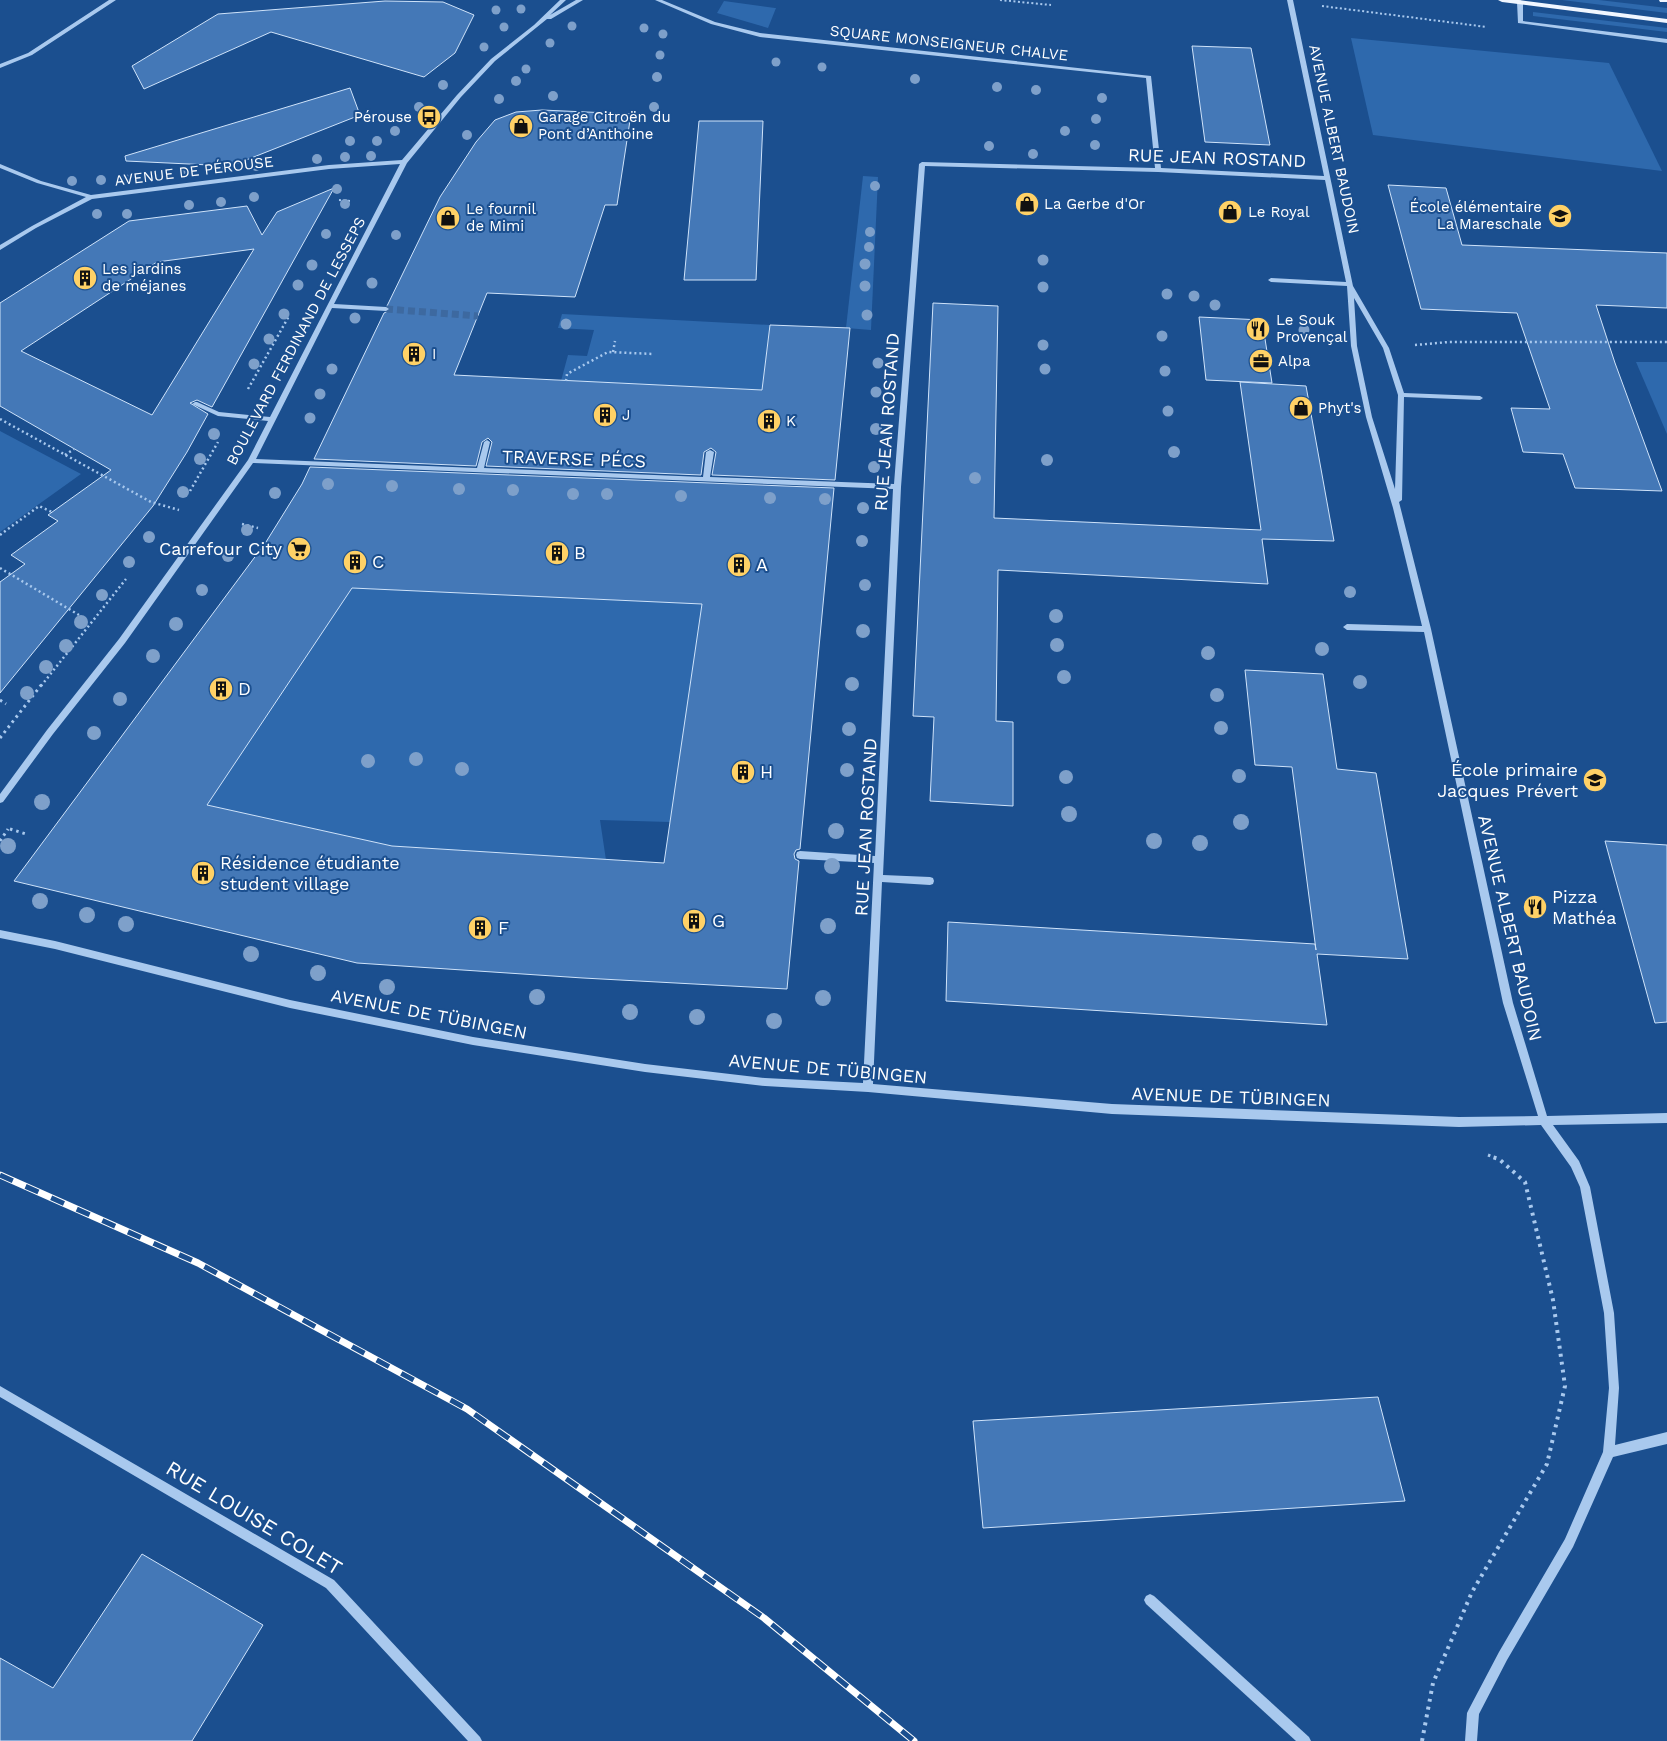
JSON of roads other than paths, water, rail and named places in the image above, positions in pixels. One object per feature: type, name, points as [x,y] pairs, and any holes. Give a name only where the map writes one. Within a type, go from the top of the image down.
[{"type":"main road","points":[[1502,0],[1667,21]]},
{"type":"street","points":[[0,66],[30,54],[113,0]]},
{"type":"street","name":"BOULEVARD FERDINAND DE LESSEPS","points":[[0,800],[50,732],[115,650],[251,460],[404,162],[459,96],[493,60],[536,26],[563,0]]},
{"type":"street","name":"BOULEVARD FERDINAND DE LESSEPS","points":[[536,26],[580,0]]},
{"type":"street","name":"SQUARE MONSEIGNEUR CHALVE","points":[[658,0],[713,23],[760,35],[1149,77],[1158,170]]},
{"type":"street","name":"AVENUE ALBERT BAUDOIN","points":[[1290,0],[1350,284],[1354,346],[1369,417],[1397,508],[1426,629],[1508,1003],[1544,1121],[1575,1164],[1585,1187],[1608,1303],[1614,1388],[1609,1452],[1569,1542],[1503,1656],[1473,1713],[1471,1741]]},
{"type":"street","points":[[1520,2],[1520,22],[1667,41]]},
{"type":"street","name":"AVENUE DE PÉROUSE","points":[[0,248],[34,227],[91,197],[329,166],[404,162]]},
{"type":"street","name":"RUE JEAN ROSTAND","points":[[868,1088],[897,486],[922,164],[1158,170],[1327,178]]},
{"type":"street","points":[[0,166],[39,182],[91,197]]},
{"type":"street","points":[[1271,280],[1350,284]]},
{"type":"street","name":"AVENUE ALBERT BAUDOIN","points":[[1350,284],[1386,348],[1400,395],[1397,508]]},
{"type":"street","points":[[330,306],[386,310]]},
{"type":"street","points":[[1400,395],[1480,398]]},
{"type":"street","points":[[195,404],[218,414],[272,419]]},
{"type":"street","points":[[480,470],[487,442]]},
{"type":"street","points":[[706,479],[710,452]]},
{"type":"street","name":"TRAVERSE PÉCS","points":[[251,460],[897,486]]},
{"type":"street","points":[[1347,627],[1426,629]]},
{"type":"street","points":[[800,855],[879,860]]},
{"type":"street","points":[[878,878],[930,881]]},
{"type":"street","name":"AVENUE DE TÜBINGEN","points":[[0,934],[55,945],[290,1004],[473,1041],[645,1068],[765,1082],[868,1088],[1112,1110],[1458,1122],[1667,1118]]},
{"type":"street","name":"RUE LOUISE COLET","points":[[0,1391],[330,1584],[476,1741]]},
{"type":"street","points":[[1609,1452],[1667,1438]]},
{"type":"street","points":[[1150,1600],[1305,1741]]},
{"type":"tunnel","points":[[386,309],[478,316]]},
{"type":"railway","points":[[0,1175],[198,1263],[467,1409],[764,1618],[914,1741]]},
{"type":"place","name":"Pérouse","points":[[429,117]]},
{"type":"place","name":"Garage Citroën du Pont d’Anthoine","points":[[521,126]]},
{"type":"place","name":"La Gerbe d'Or","points":[[1027,204]]},
{"type":"place","name":"Le Royal","points":[[1230,212]]},
{"type":"place","name":"École élémentaire La Mareschale","points":[[1560,216]]},
{"type":"place","name":"Le fournil de Mimi","points":[[448,218]]},
{"type":"place","name":"Les jardins de méjanes","points":[[85,278]]},
{"type":"place","name":"Le Souk Provençal","points":[[1258,329]]},
{"type":"place","name":"I","points":[[414,354]]},
{"type":"place","name":"Alpa","points":[[1261,361]]},
{"type":"place","name":"Phyt's","points":[[1301,408]]},
{"type":"place","name":"J","points":[[605,415]]},
{"type":"place","name":"K","points":[[769,421]]},
{"type":"place","name":"Carrefour City","points":[[299,549]]},
{"type":"place","name":"B","points":[[557,553]]},
{"type":"place","name":"C","points":[[355,562]]},
{"type":"place","name":"A","points":[[739,565]]},
{"type":"place","name":"D","points":[[221,689]]},
{"type":"place","name":"H","points":[[743,772]]},
{"type":"place","name":"École primaire Jacques Prévert","points":[[1595,780]]},
{"type":"place","name":"Résidence étudiante student village","points":[[203,873]]},
{"type":"place","name":"Pizza Mathéa","points":[[1535,907]]},
{"type":"place","name":"G","points":[[694,921]]},
{"type":"place","name":"F","points":[[480,928]]}]
